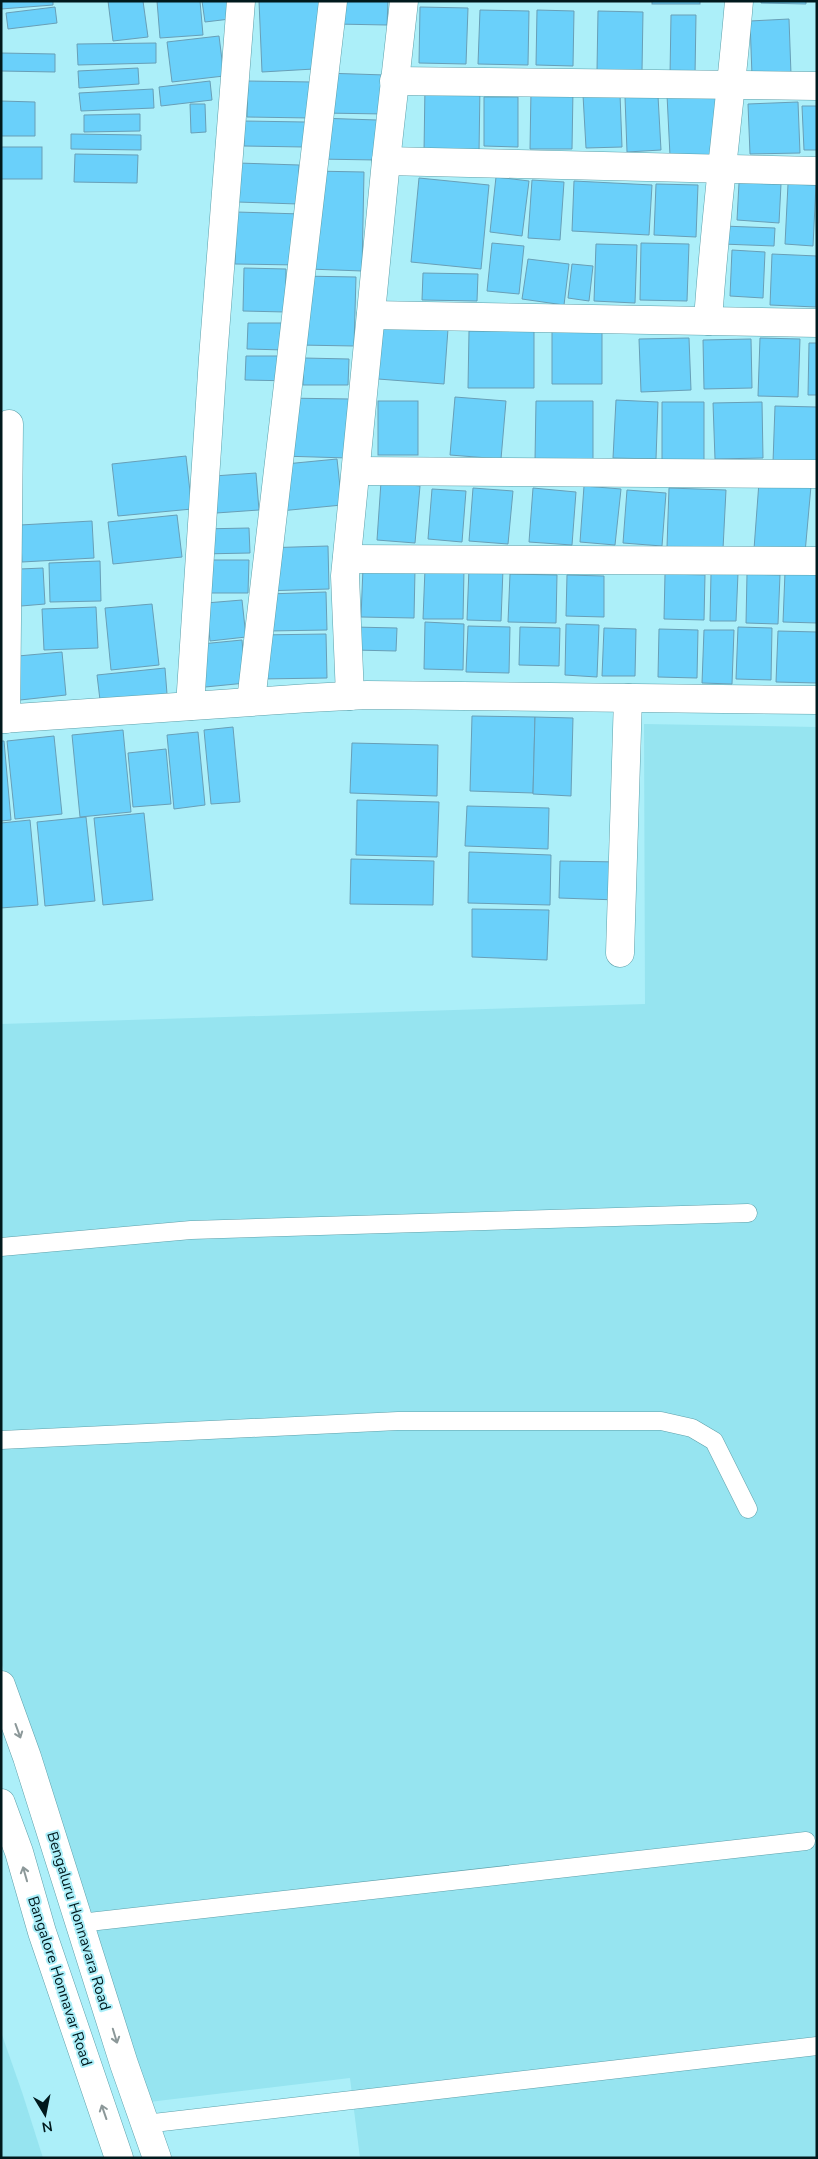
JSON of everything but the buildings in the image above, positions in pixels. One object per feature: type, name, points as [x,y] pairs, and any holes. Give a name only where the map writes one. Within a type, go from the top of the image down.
[{"type":"street","points":[[190,706],[241,1]]},
{"type":"street","points":[[251,701],[334,1]]},
{"type":"street","points":[[350,696],[345,576],[394,80],[404,1]]},
{"type":"street","points":[[708,321],[713,246],[724,170],[739,1]]},
{"type":"street","points":[[394,80],[817,86]]},
{"type":"street","points":[[386,161],[817,172]]},
{"type":"street","points":[[371,315],[817,323]]},
{"type":"street","points":[[9,424],[3,719],[251,701],[350,696],[817,700]]},
{"type":"street","points":[[356,471],[817,474]]},
{"type":"street","points":[[347,559],[817,561]]},
{"type":"street","points":[[620,953],[628,698]]},
{"type":"street","name":"Bengaluru Honnavara Road","points":[[1,1685],[27,1757],[124,2064],[157,2158]]},
{"type":"street","name":"Bangalore Honnavar Road","points":[[1,1804],[19,1852],[42,1932],[119,2158]]},
{"type":"lane","points":[[1,1247],[191,1230],[748,1212]]},
{"type":"lane","points":[[1,1440],[398,1421],[660,1421],[692,1428],[714,1441],[748,1509]]},
{"type":"lane","points":[[80,1923],[806,1841]]},
{"type":"lane","points":[[145,2124],[817,2046]]},
{"type":"shaded area","points":[[644,724],[817,727],[817,2158],[360,2158],[350,2078],[149,2102],[1,1662],[1,1024],[645,1004]]},
{"type":"shaded area","points":[[1,2032],[23,2095],[43,2158],[1,2158]]}]
